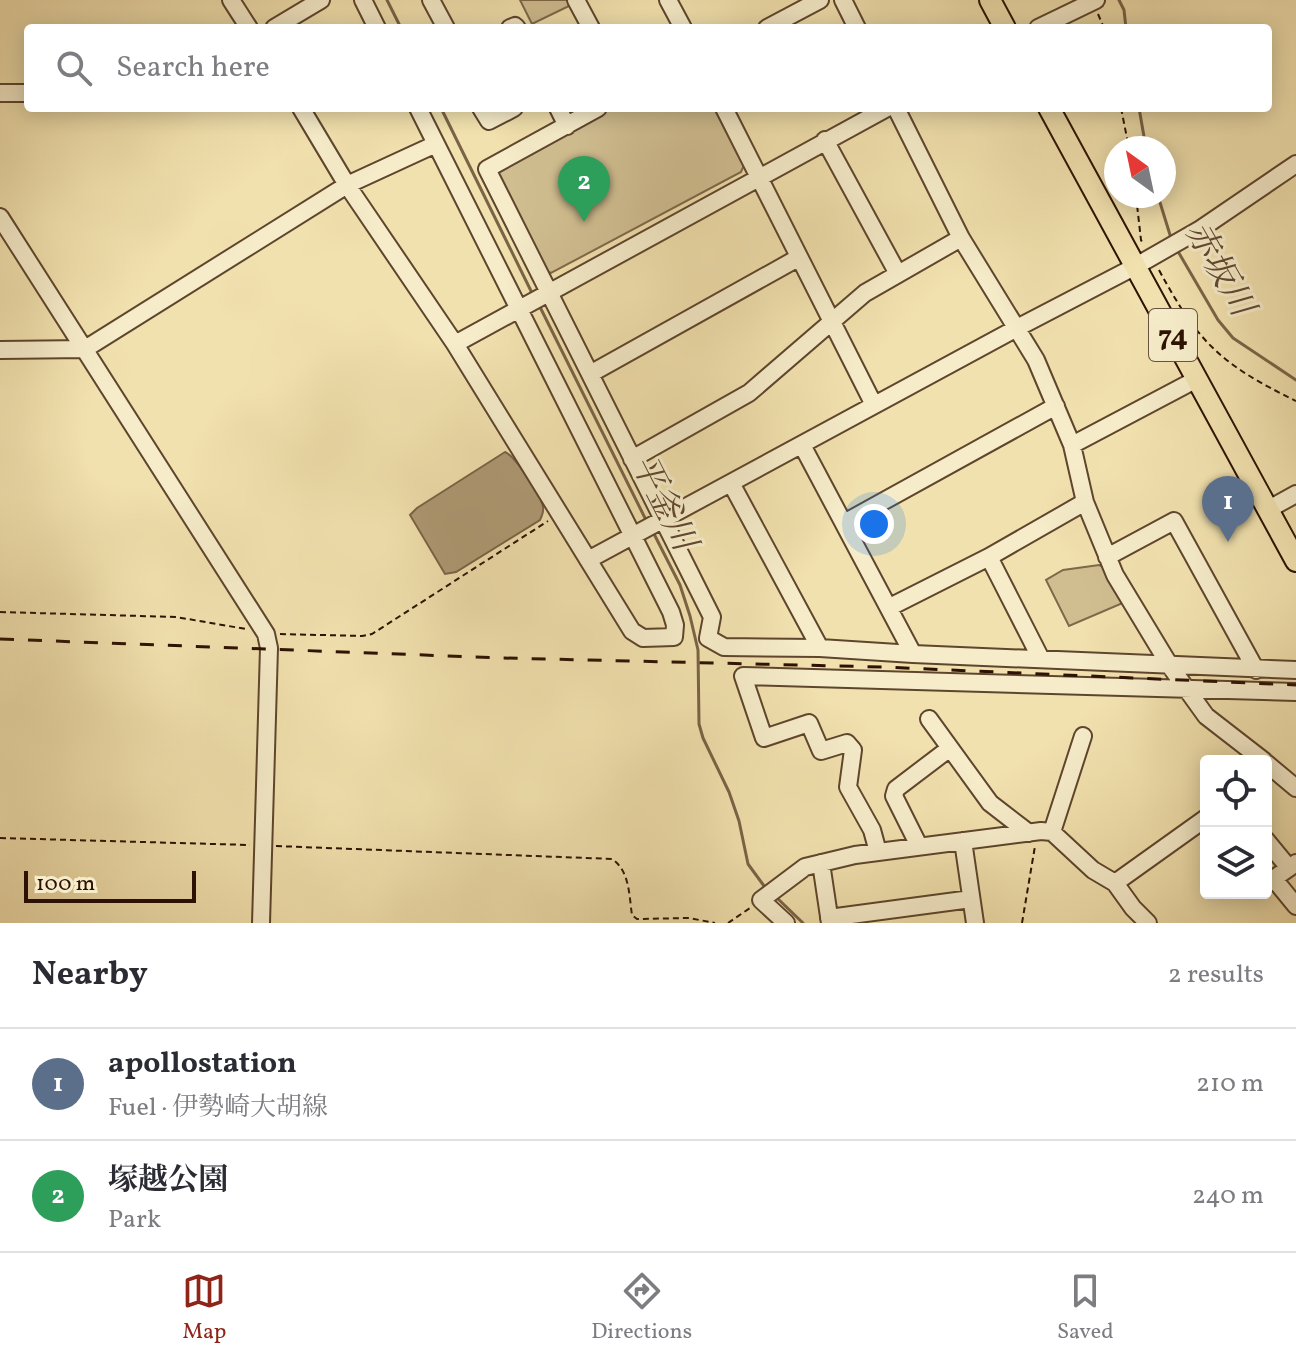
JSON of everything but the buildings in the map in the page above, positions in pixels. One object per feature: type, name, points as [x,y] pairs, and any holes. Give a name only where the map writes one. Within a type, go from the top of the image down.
[{"type":"main road","points":[[990,0],[1003,24]]},
{"type":"main road","name":"74","points":[[1052,112],[1148,259],[1197,379],[1296,561]]},
{"type":"street","points":[[231,0],[246,24]]},
{"type":"street","points":[[281,24],[321,0]]},
{"type":"street","points":[[363,0],[375,24]]},
{"type":"street","points":[[431,0],[444,24]]},
{"type":"street","points":[[576,0],[589,24]]},
{"type":"street","points":[[668,0],[681,24]]},
{"type":"street","points":[[775,24],[820,0]]},
{"type":"street","points":[[843,0],[855,24]]},
{"type":"street","points":[[1046,24],[1090,1]]},
{"type":"street","points":[[0,93],[24,93]]},
{"type":"street","points":[[303,112],[347,185],[455,344],[635,634],[643,638],[674,637],[674,618],[635,537],[522,308],[420,112]]},
{"type":"street","points":[[483,112],[489,121],[506,112]]},
{"type":"street","points":[[560,112],[567,126]]},
{"type":"street","points":[[591,112],[487,169],[712,617],[708,638],[724,647],[820,648],[1296,670]]},
{"type":"street","points":[[729,112],[757,177],[874,405]]},
{"type":"street","points":[[455,344],[879,112]]},
{"type":"street","points":[[898,112],[961,238],[1036,360],[1072,445],[1085,502],[1107,557],[1170,666],[1206,716],[1253,755]]},
{"type":"street","points":[[825,140],[898,274]]},
{"type":"street","points":[[0,350],[85,349],[347,185],[436,144]]},
{"type":"street","points":[[588,560],[1148,259],[1199,230],[1296,164]]},
{"type":"street","points":[[0,217],[266,634],[269,648],[261,923]]},
{"type":"street","points":[[632,459],[749,393],[865,293],[961,238]]},
{"type":"street","points":[[590,374],[798,258]]},
{"type":"street","points":[[1072,445],[1197,379]]},
{"type":"street","points":[[844,523],[1056,406]]},
{"type":"street","points":[[802,445],[913,654]]},
{"type":"street","points":[[731,483],[820,648]]},
{"type":"street","points":[[1269,509],[1296,494]]},
{"type":"street","points":[[890,607],[989,557],[1085,502]]},
{"type":"street","points":[[1107,557],[1174,521],[1256,670]]},
{"type":"street","points":[[989,557],[1041,659]]},
{"type":"street","points":[[878,852],[872,830],[848,787],[853,750],[847,743],[821,751],[809,723],[764,738],[743,676],[1296,692]]},
{"type":"street","points":[[929,719],[990,803],[1042,832],[1115,883],[1148,923]]},
{"type":"street","points":[[1042,832],[1083,736]]},
{"type":"street","points":[[919,846],[894,796],[896,789],[950,748]]},
{"type":"street","points":[[1272,771],[1296,788]]},
{"type":"street","points":[[1115,883],[1200,822]]},
{"type":"street","points":[[786,923],[766,896],[805,867],[878,852],[1042,832]]},
{"type":"street","points":[[963,841],[975,923]]},
{"type":"street","points":[[1272,846],[1292,866],[1272,881]]},
{"type":"street","points":[[821,863],[829,921],[971,899]]},
{"type":"street","points":[[1272,884],[1296,906]]},
{"type":"path","points":[[1122,112],[1127,136]]},
{"type":"path","points":[[1137,208],[1141,240],[1148,259],[1202,338],[1218,355],[1247,375],[1296,401]]},
{"type":"path","points":[[0,612],[176,617],[266,634],[362,636],[372,634],[559,514]]},
{"type":"path","points":[[1022,923],[1033,851],[1042,832]]},
{"type":"path","points":[[0,838],[612,859],[618,863],[627,882],[632,915],[637,919],[689,918],[715,923]]},
{"type":"path","points":[[728,923],[766,896]]},
{"type":"shaded area","points":[[520,0],[568,0],[571,5],[532,24]]},
{"type":"shaded area","points":[[604,112],[719,112],[745,163],[741,172],[551,273],[546,271],[497,169]]},
{"type":"shaded area","points":[[505,452],[521,468],[538,494],[543,514],[540,520],[456,572],[445,574],[410,515]]},
{"type":"shaded area","points":[[1104,567],[1125,602],[1069,626],[1046,580],[1063,570]]},
{"type":"waterway","name":"平釜川","points":[[387,0],[399,24]]},
{"type":"waterway","name":"赤坂川","points":[[1119,0],[1126,24]]},
{"type":"waterway","name":"平釜川","points":[[443,112],[533,295]]},
{"type":"waterway","name":"赤坂川","points":[[1140,112],[1144,136]]},
{"type":"waterway","name":"赤坂川","points":[[1162,208],[1171,238]]},
{"type":"waterway","name":"赤坂川","points":[[1176,248],[1218,320],[1233,338],[1296,380]]},
{"type":"waterway","name":"平釜川","points":[[539,305],[646,520]]},
{"type":"waterway","name":"平釜川","points":[[652,530],[680,585],[690,616],[698,650],[699,724],[703,738],[729,792],[748,864],[767,890]]},
{"type":"waterway","name":"平釜川","points":[[776,897],[803,923]]},
{"type":"railway","points":[[0,639],[503,658],[882,667],[1296,685]]},
{"type":"place","name":"塚越公園","points":[[584,222]]},
{"type":"place","name":"apollostation","points":[[1228,542]]}]
